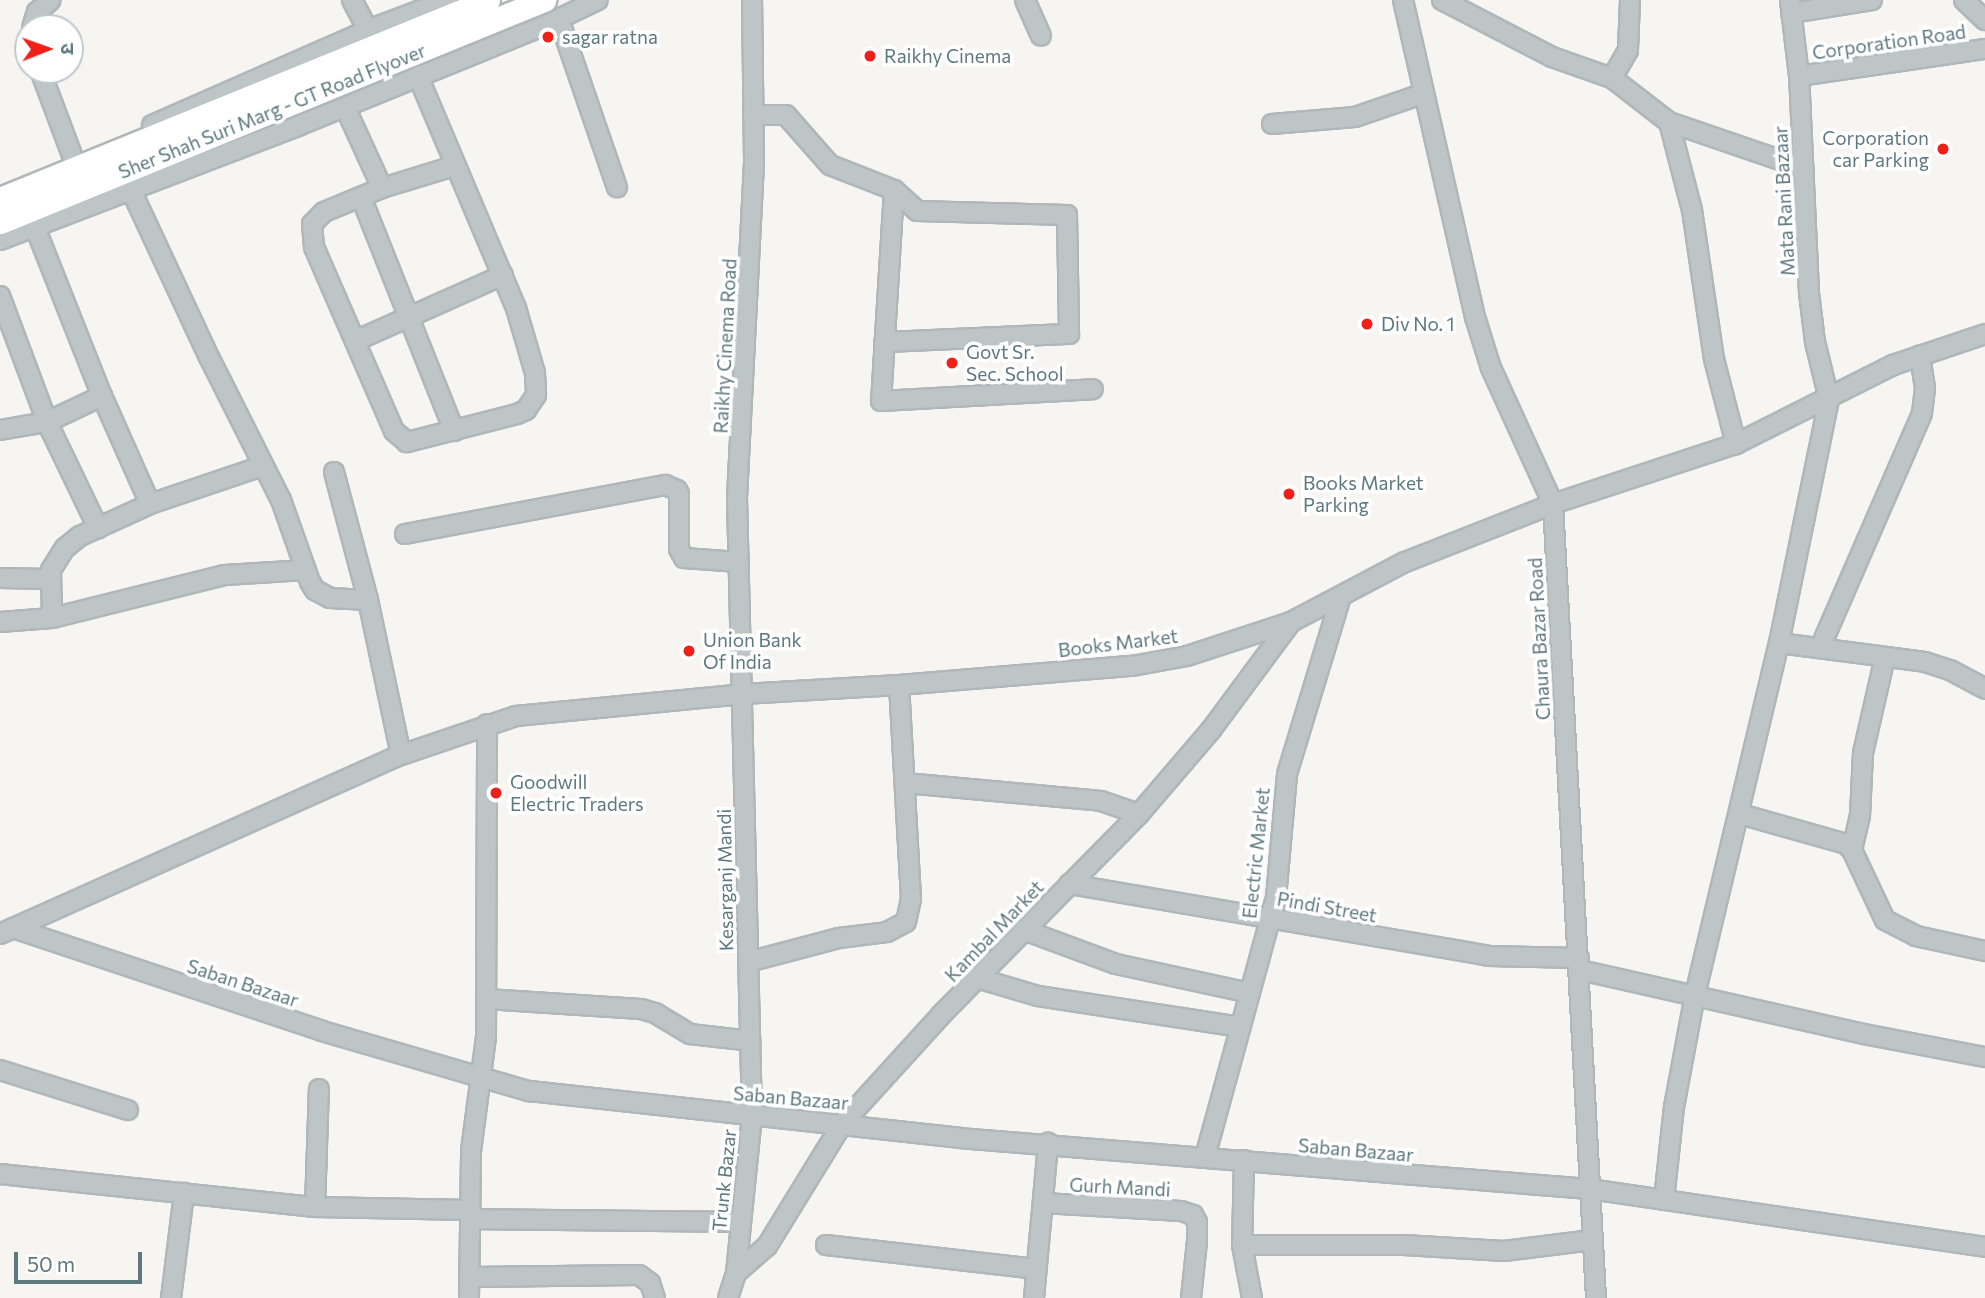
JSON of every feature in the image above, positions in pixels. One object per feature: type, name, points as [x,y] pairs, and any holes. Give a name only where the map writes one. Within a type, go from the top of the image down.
[{"type":"main road","name":"Sher Shah Suri Marg - GT Road Flyover","points":[[0,199],[488,0]]},
{"type":"main road","name":"Sher Shah Suri Marg - GT Road Flyover","points":[[0,222],[544,0]]},
{"type":"street","points":[[36,14],[51,0]]},
{"type":"street","points":[[352,0],[368,30]]},
{"type":"street","points":[[0,189],[368,30],[447,0]]},
{"type":"street","points":[[0,240],[345,107],[559,19],[598,0]]},
{"type":"street","name":"Raikhy Cinema Road","points":[[743,694],[737,498],[752,226],[752,0]]},
{"type":"street","points":[[1025,0],[1041,36]]},
{"type":"street","name":"Chaura Bazar Road","points":[[1403,0],[1422,94],[1475,317],[1487,355],[1553,504],[1596,1298]]},
{"type":"street","points":[[1442,0],[1552,57],[1612,78],[1669,122],[1803,168]]},
{"type":"street","points":[[1612,78],[1628,50],[1630,0]]},
{"type":"street","points":[[1791,6],[1872,0]]},
{"type":"street","points":[[1964,0],[1985,20]]},
{"type":"street","name":"Mata Rani Bazaar","points":[[1791,6],[1799,76],[1814,330],[1829,399]]},
{"type":"street","points":[[559,19],[617,187]]},
{"type":"street","name":"Corporation Road","points":[[1799,76],[1985,49]]},
{"type":"street","points":[[418,76],[454,166],[503,275],[532,362],[536,395],[526,410],[415,442],[399,438],[310,234],[312,224],[324,212],[382,188],[454,166]]},
{"type":"street","points":[[45,84],[73,158]]},
{"type":"street","points":[[1272,124],[1355,117],[1422,94]]},
{"type":"street","points":[[345,107],[382,188]]},
{"type":"street","points":[[753,115],[786,115],[830,164],[894,190],[918,211],[1067,215],[1069,334],[884,342]]},
{"type":"street","points":[[1669,122],[1700,247],[1714,359],[1736,444]]},
{"type":"street","points":[[131,190],[262,466],[281,500],[315,590],[330,598],[368,600]]},
{"type":"street","points":[[894,190],[881,401],[1093,389]]},
{"type":"street","points":[[360,197],[454,431]]},
{"type":"street","points":[[35,227],[102,396],[150,504]]},
{"type":"street","points":[[355,341],[503,275]]},
{"type":"street","points":[[0,296],[47,422],[98,528]]},
{"type":"street","name":"Books Market","points":[[6,931],[401,755],[487,724],[539,712],[743,694],[900,685],[1158,662],[1291,622],[1405,562],[1553,504],[1736,444],[1920,355],[1985,334]]},
{"type":"street","points":[[1820,648],[1922,413],[1925,388],[1920,355]]},
{"type":"street","points":[[0,430],[47,422],[102,396]]},
{"type":"street","points":[[1664,1200],[1674,1108],[1695,995],[1779,643],[1829,399]]},
{"type":"street","points":[[52,618],[50,579],[55,560],[80,536],[150,504],[262,466]]},
{"type":"street","points":[[334,472],[368,600],[401,755]]},
{"type":"street","points":[[405,534],[665,485],[677,490],[679,494],[679,549],[684,558],[739,562]]},
{"type":"street","points":[[0,622],[52,618],[225,575],[306,570]]},
{"type":"street","points":[[0,578],[50,579]]},
{"type":"street","name":"Electric Market","points":[[1205,1157],[1272,919],[1279,872],[1285,783],[1341,596]]},
{"type":"street","name":"Kambal Market","points":[[736,1273],[767,1247],[842,1124],[977,978],[1139,814],[1211,730],[1291,622]]},
{"type":"street","points":[[1779,643],[1938,666],[1985,689]]},
{"type":"street","points":[[1853,850],[1860,817],[1863,752],[1885,657]]},
{"type":"street","points":[[748,962],[846,936],[887,932],[906,922],[911,899],[900,685]]},
{"type":"street","name":"Kesarganj Mandi","points":[[743,694],[752,1065]]},
{"type":"street","points":[[469,1298],[472,1135],[483,1079],[486,999],[487,724]]},
{"type":"street","points":[[905,783],[1101,801],[1139,814]]},
{"type":"street","points":[[1740,814],[1836,840],[1853,850],[1885,920],[1916,936],[1985,951]]},
{"type":"street","name":"Pindi Street","points":[[1069,884],[1489,956],[1579,964],[1695,995],[1864,1034],[1985,1056]]},
{"type":"street","points":[[1024,930],[1116,964],[1251,993]]},
{"type":"street","name":"Saban Bazaar","points":[[6,931],[322,1031],[529,1091],[959,1138],[1048,1143],[1589,1189],[1985,1247]]},
{"type":"street","points":[[977,978],[1038,996],[1241,1027]]},
{"type":"street","points":[[486,999],[641,1009],[655,1013],[690,1034],[751,1041]]},
{"type":"street","name":"Trunk Bazar","points":[[728,1298],[736,1273],[752,1116],[752,1065]]},
{"type":"street","points":[[0,1070],[128,1110]]},
{"type":"street","points":[[315,1207],[319,1089]]},
{"type":"street","points":[[1034,1298],[1048,1143]]},
{"type":"street","points":[[1244,1160],[1242,1245],[1252,1298]]},
{"type":"street","points":[[0,1174],[315,1207],[470,1215],[740,1222]]},
{"type":"street","points":[[171,1298],[184,1193]]},
{"type":"street","name":"Gurh Mandi","points":[[1043,1203],[1181,1211],[1193,1215],[1197,1222],[1197,1241],[1191,1298]]},
{"type":"street","points":[[1242,1245],[1404,1245],[1504,1251],[1592,1240]]},
{"type":"street","points":[[826,1245],[1035,1269]]},
{"type":"street","points":[[470,1277],[639,1275],[650,1283],[655,1298]]},
{"type":"place","name":"sagar ratna","points":[[548,37]]},
{"type":"place","name":"Raikhy Cinema","points":[[870,56]]},
{"type":"place","name":"Corporation car Parking","points":[[1943,149]]},
{"type":"place","name":"Div No. 1","points":[[1367,324]]},
{"type":"place","name":"Govt Sr. Sec. School","points":[[952,363]]},
{"type":"place","name":"Books Market Parking","points":[[1289,494]]},
{"type":"place","name":"Union Bank Of India","points":[[689,651]]},
{"type":"place","name":"Goodwill Electric Traders","points":[[496,793]]}]
